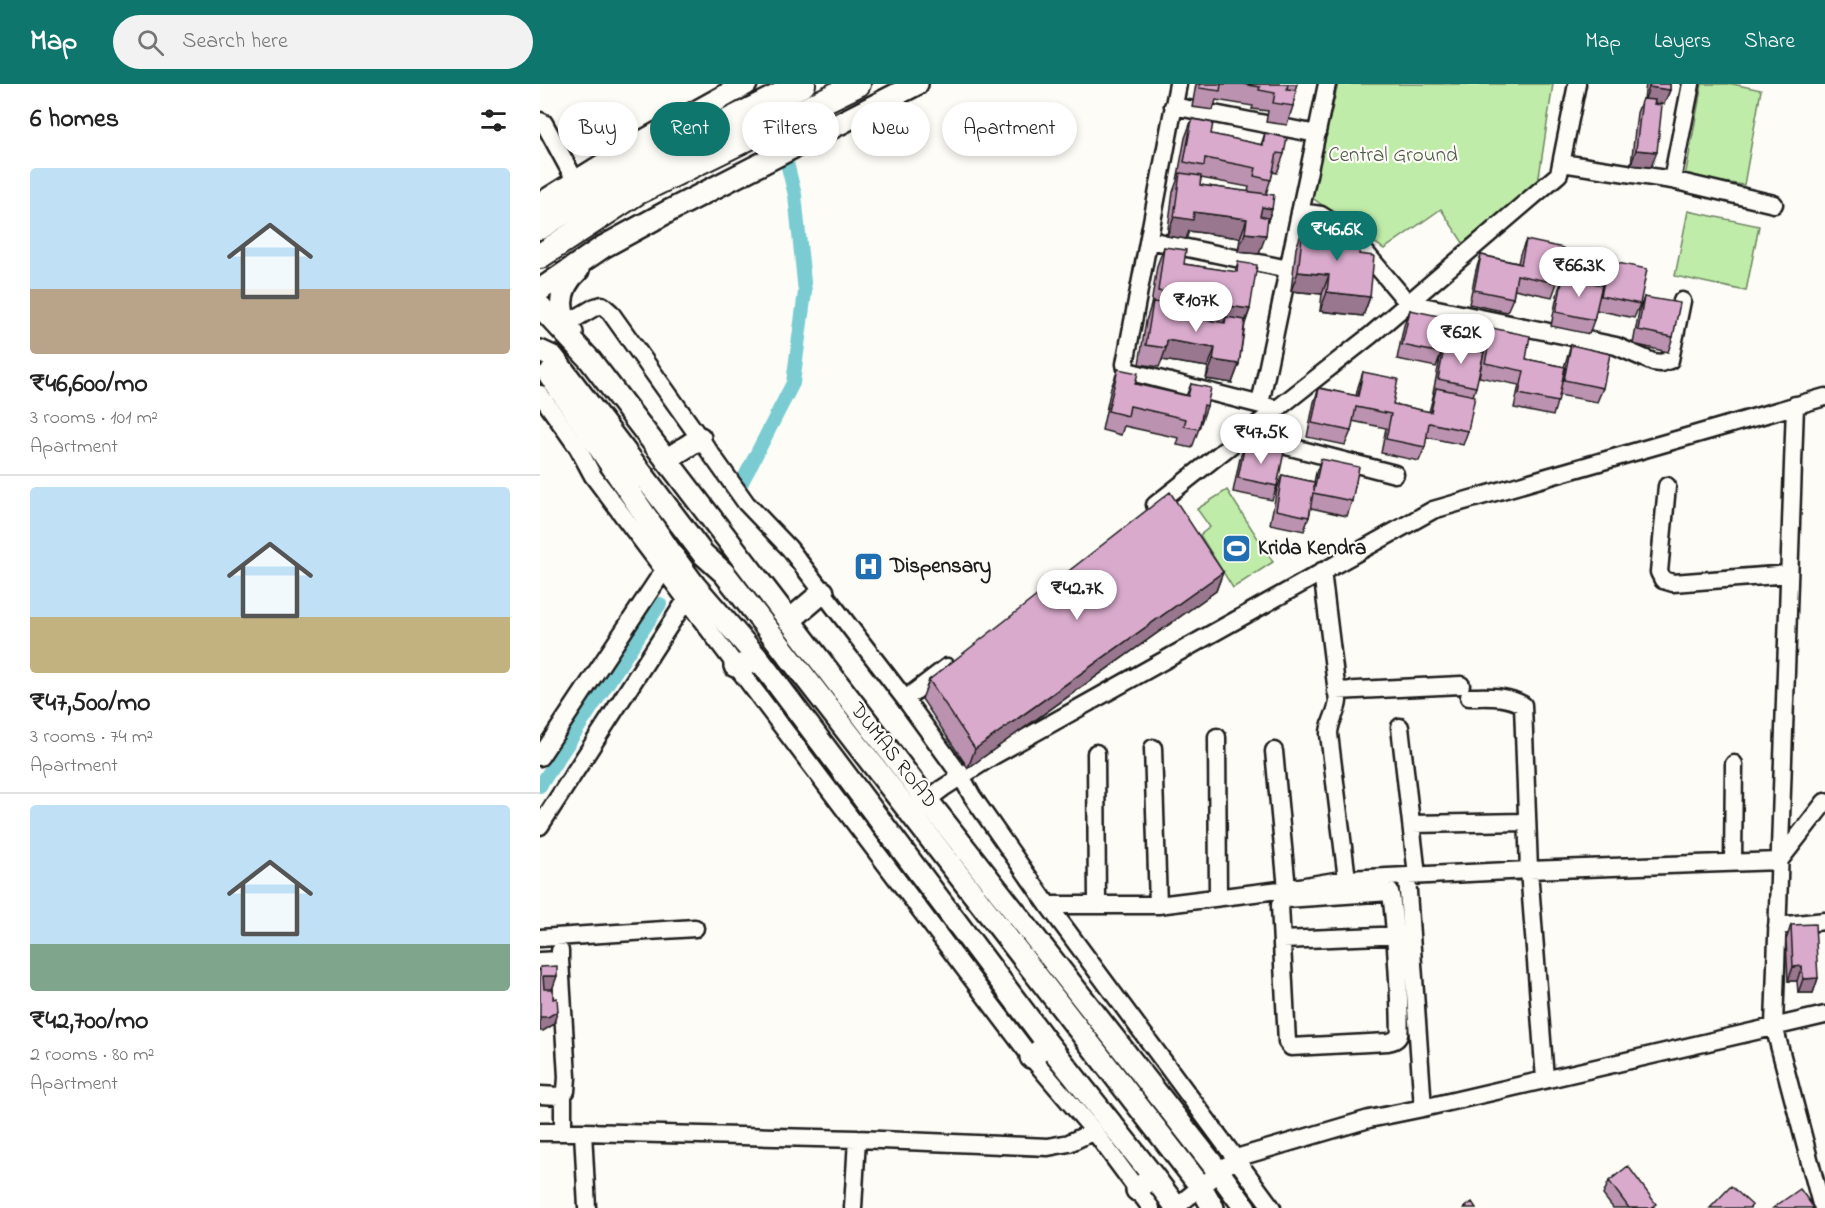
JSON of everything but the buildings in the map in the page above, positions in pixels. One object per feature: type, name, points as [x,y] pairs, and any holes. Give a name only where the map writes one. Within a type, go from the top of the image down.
[{"type":"highway","points":[[540,226],[623,174],[803,84]]},
{"type":"highway","points":[[540,256],[636,193],[858,84]]},
{"type":"main road","points":[[540,290],[608,244],[917,84]]},
{"type":"main road","points":[[542,201],[740,85]]},
{"type":"main road","points":[[608,244],[570,277],[561,294],[565,347],[712,546],[724,573]]},
{"type":"main road","name":"DUMAS ROAD","points":[[540,306],[563,326],[590,360],[927,800],[1245,1208]]},
{"type":"main road","points":[[540,351],[553,357],[703,554],[724,573],[1201,1186],[1223,1208]]},
{"type":"main road","points":[[540,362],[545,382],[695,586],[760,661],[1048,1044],[1176,1208]]},
{"type":"main road","points":[[666,460],[700,438]]},
{"type":"main road","points":[[789,621],[823,592]]},
{"type":"main road","points":[[735,666],[760,661]]},
{"type":"main road","points":[[1031,1057],[1048,1044]]},
{"type":"main road","points":[[1137,1190],[1153,1176]]},
{"type":"main road","points":[[1201,1186],[1213,1208]]},
{"type":"street","points":[[1178,84],[1125,364],[1126,369],[1277,409]]},
{"type":"street","points":[[1260,404],[1327,84]]},
{"type":"street","points":[[1144,514],[1408,303],[1559,174],[1577,84]]},
{"type":"street","points":[[1672,180],[1691,84]]},
{"type":"street","points":[[1173,106],[1317,134]]},
{"type":"street","points":[[540,121],[544,123],[576,182]]},
{"type":"street","points":[[1562,163],[1672,180],[1774,204]]},
{"type":"street","points":[[1300,212],[1321,215],[1349,233],[1408,303],[1616,346],[1653,362],[1661,363],[1670,360],[1682,301]]},
{"type":"street","points":[[1149,240],[1288,269]]},
{"type":"street","points":[[563,326],[595,307],[602,305],[607,308],[746,503],[789,548],[905,699],[961,776],[972,796],[1048,905],[1272,1208]]},
{"type":"street","points":[[545,382],[593,476],[1031,1057],[1094,1131],[1151,1208]]},
{"type":"street","points":[[927,800],[961,776],[1433,510],[1825,397]]},
{"type":"street","points":[[1795,405],[1774,1026],[1822,1208]]},
{"type":"street","points":[[1244,435],[1395,474]]},
{"type":"street","points":[[1667,486],[1659,572],[1663,580],[1673,583],[1789,574]]},
{"type":"street","points":[[540,757],[664,570]]},
{"type":"street","points":[[1322,571],[1337,709],[1329,726],[1329,735],[1347,879]]},
{"type":"street","points":[[540,826],[686,600]]},
{"type":"street","points":[[905,699],[961,656]]},
{"type":"street","points":[[1336,691],[1465,691],[1512,699],[1523,705],[1529,870],[1545,1079]]},
{"type":"street","points":[[1400,727],[1411,824],[1412,876],[1403,935],[1398,1037],[1388,1042],[1291,1047],[1287,1042],[1280,905],[1286,899],[1387,891],[1391,895],[1403,935],[1418,1036],[1423,1108]]},
{"type":"street","points":[[1217,737],[1218,897]]},
{"type":"street","points":[[1153,748],[1158,905]]},
{"type":"street","points":[[1274,751],[1287,889]]},
{"type":"street","points":[[1096,753],[1097,905]]},
{"type":"street","points":[[1733,862],[1734,764]]},
{"type":"street","points":[[1779,861],[1825,802]]},
{"type":"street","points":[[1411,824],[1527,822]]},
{"type":"street","points":[[1048,905],[1158,905],[1347,879],[1779,861]]},
{"type":"street","points":[[1777,926],[1825,921]]},
{"type":"street","points":[[540,938],[695,928]]},
{"type":"street","points":[[1282,940],[1403,935]]},
{"type":"street","points":[[559,937],[567,1077],[566,1091],[563,1094],[563,1132]]},
{"type":"street","points":[[540,961],[560,960]]},
{"type":"street","points":[[1176,1208],[1236,1158],[1369,1119],[1825,1015]]},
{"type":"street","points":[[1398,1037],[1418,1036]]},
{"type":"street","points":[[540,1095],[563,1094]]},
{"type":"street","points":[[540,1132],[857,1139],[1048,1147],[1069,1143],[1094,1131]]},
{"type":"street","points":[[583,1132],[587,1208]]},
{"type":"street","points":[[853,1208],[857,1139]]},
{"type":"green space","name":"Central Ground","points":[[1338,84],[1553,84],[1538,183],[1463,243],[1441,209],[1384,249],[1311,197]]},
{"type":"green space","points":[[1702,84],[1733,84],[1761,90],[1744,185],[1685,177]]},
{"type":"green space","points":[[1688,211],[1759,226],[1746,291],[1675,276]]},
{"type":"green space","name":"Krida Kendra","points":[[1227,490],[1273,562],[1233,588],[1200,535],[1210,527],[1197,509]]},
{"type":"waterway","points":[[740,486],[793,383],[805,292],[795,195],[785,156]]},
{"type":"waterway","points":[[540,786],[660,604]]},
{"type":"place","name":"Krida Kendra","points":[[1237,549]]},
{"type":"place","name":"Dispensary","points":[[869,567]]}]
